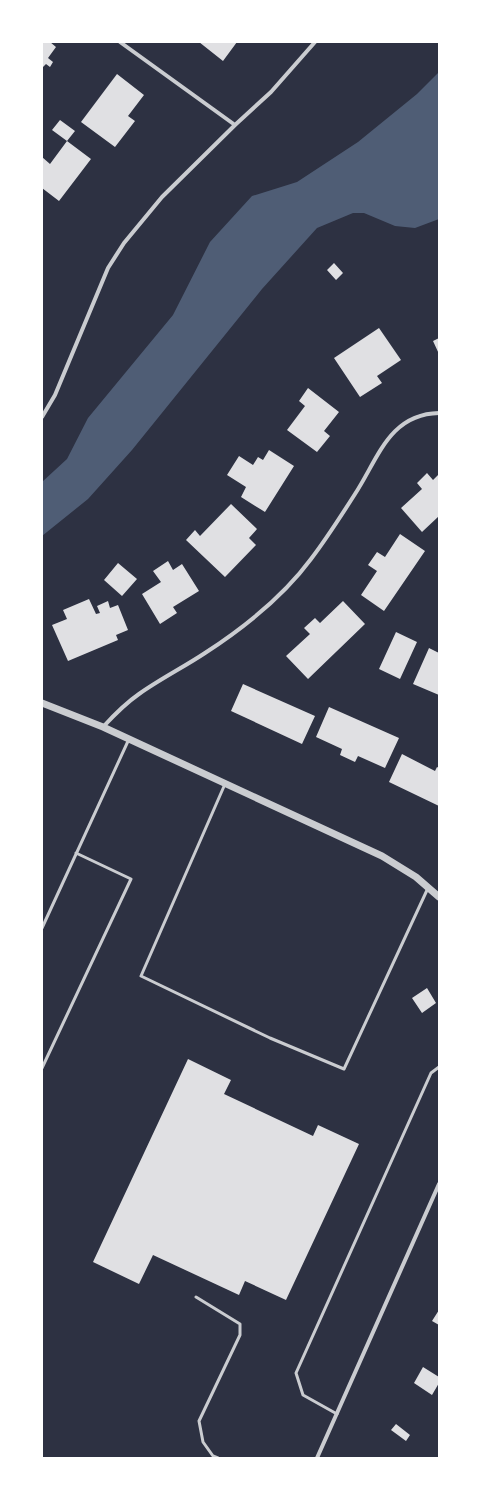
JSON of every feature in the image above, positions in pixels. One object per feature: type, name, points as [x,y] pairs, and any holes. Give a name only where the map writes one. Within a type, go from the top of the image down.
[{"type":"street","points":[[120,42],[235,125]]},
{"type":"street","points":[[42,417],[55,396],[108,268],[124,243],[162,197],[235,125],[271,92],[315,42]]},
{"type":"street","points":[[103,727],[138,694],[206,653],[254,618],[284,591],[311,560],[356,493],[385,441],[399,427],[413,419],[432,413],[439,413]]},
{"type":"street","points":[[42,703],[103,727],[382,856],[416,877],[439,897]]},
{"type":"street","points":[[317,1458],[439,1184]]},
{"type":"lane","points":[[42,928],[129,739]]},
{"type":"lane","points":[[225,784],[141,976],[270,1038],[344,1069],[429,887]]},
{"type":"lane","points":[[42,1068],[131,879],[76,853]]},
{"type":"lane","points":[[337,1414],[302,1396],[296,1373],[431,1073],[439,1067]]},
{"type":"lane","points":[[196,1297],[240,1324],[240,1336],[198,1421],[203,1442],[213,1456],[218,1458]]},
{"type":"water","points":[[439,72],[439,219],[415,228],[395,226],[364,213],[353,213],[317,228],[262,289],[132,450],[88,499],[42,536],[42,482],[67,459],[88,418],[173,315],[210,242],[252,196],[297,182],[358,142],[417,94]]},
{"type":"building","points":[[42,42],[50,42],[56,47],[48,58],[53,62],[50,67],[46,64],[42,68]]},
{"type":"building","points":[[199,42],[237,42],[223,61]]},
{"type":"building","points":[[117,74],[144,95],[128,116],[135,121],[115,147],[81,122]]},
{"type":"building","points":[[60,120],[75,131],[67,141],[52,130]]},
{"type":"building","points":[[67,141],[91,159],[59,201],[42,188],[42,157],[50,164]]},
{"type":"building","points":[[334,263],[343,273],[336,280],[327,270]]},
{"type":"building","points":[[379,328],[401,360],[377,376],[382,383],[360,397],[334,358]]},
{"type":"building","points":[[439,338],[439,354],[433,341]]},
{"type":"building","points":[[308,388],[339,412],[324,431],[330,436],[317,452],[287,430],[305,406],[299,401]]},
{"type":"building","points":[[269,450],[294,466],[265,512],[241,497],[246,487],[227,475],[239,456],[253,465],[258,457],[263,460]]},
{"type":"building","points":[[427,473],[433,480],[439,474],[439,516],[422,532],[401,508],[422,489],[417,483]]},
{"type":"building","points":[[231,504],[257,529],[249,538],[256,545],[225,577],[186,540],[195,530],[200,536]]},
{"type":"building","points":[[400,534],[425,551],[384,611],[361,595],[377,571],[368,565],[377,552],[385,557]]},
{"type":"building","points":[[168,561],[173,570],[182,564],[199,591],[173,607],[177,613],[160,624],[142,594],[161,582],[153,571]]},
{"type":"building","points":[[118,563],[137,579],[122,596],[104,580]]},
{"type":"building","points":[[89,599],[96,614],[100,613],[97,606],[108,601],[110,608],[118,605],[128,630],[116,635],[118,640],[68,661],[52,625],[67,619],[63,610]]},
{"type":"building","points":[[343,601],[365,624],[308,679],[286,656],[310,634],[304,628],[315,618],[320,623]]},
{"type":"building","points":[[396,632],[417,642],[400,679],[379,669]]},
{"type":"building","points":[[429,648],[439,653],[439,695],[413,684]]},
{"type":"building","points":[[243,684],[315,716],[302,744],[231,711]]},
{"type":"building","points":[[329,707],[399,738],[385,768],[358,756],[355,762],[340,755],[342,749],[316,737]]},
{"type":"building","points":[[402,754],[435,771],[437,767],[439,768],[439,806],[389,782]]},
{"type":"building","points":[[427,988],[436,1003],[422,1013],[412,998]]},
{"type":"building","points":[[188,1059],[231,1080],[224,1094],[313,1136],[318,1125],[359,1144],[286,1300],[245,1281],[239,1295],[153,1255],[139,1284],[93,1262]]},
{"type":"building","points":[[439,1310],[439,1325],[432,1321]]},
{"type":"building","points":[[423,1367],[439,1377],[439,1383],[432,1395],[414,1383]]},
{"type":"building","points":[[396,1424],[410,1435],[406,1441],[391,1430]]}]
